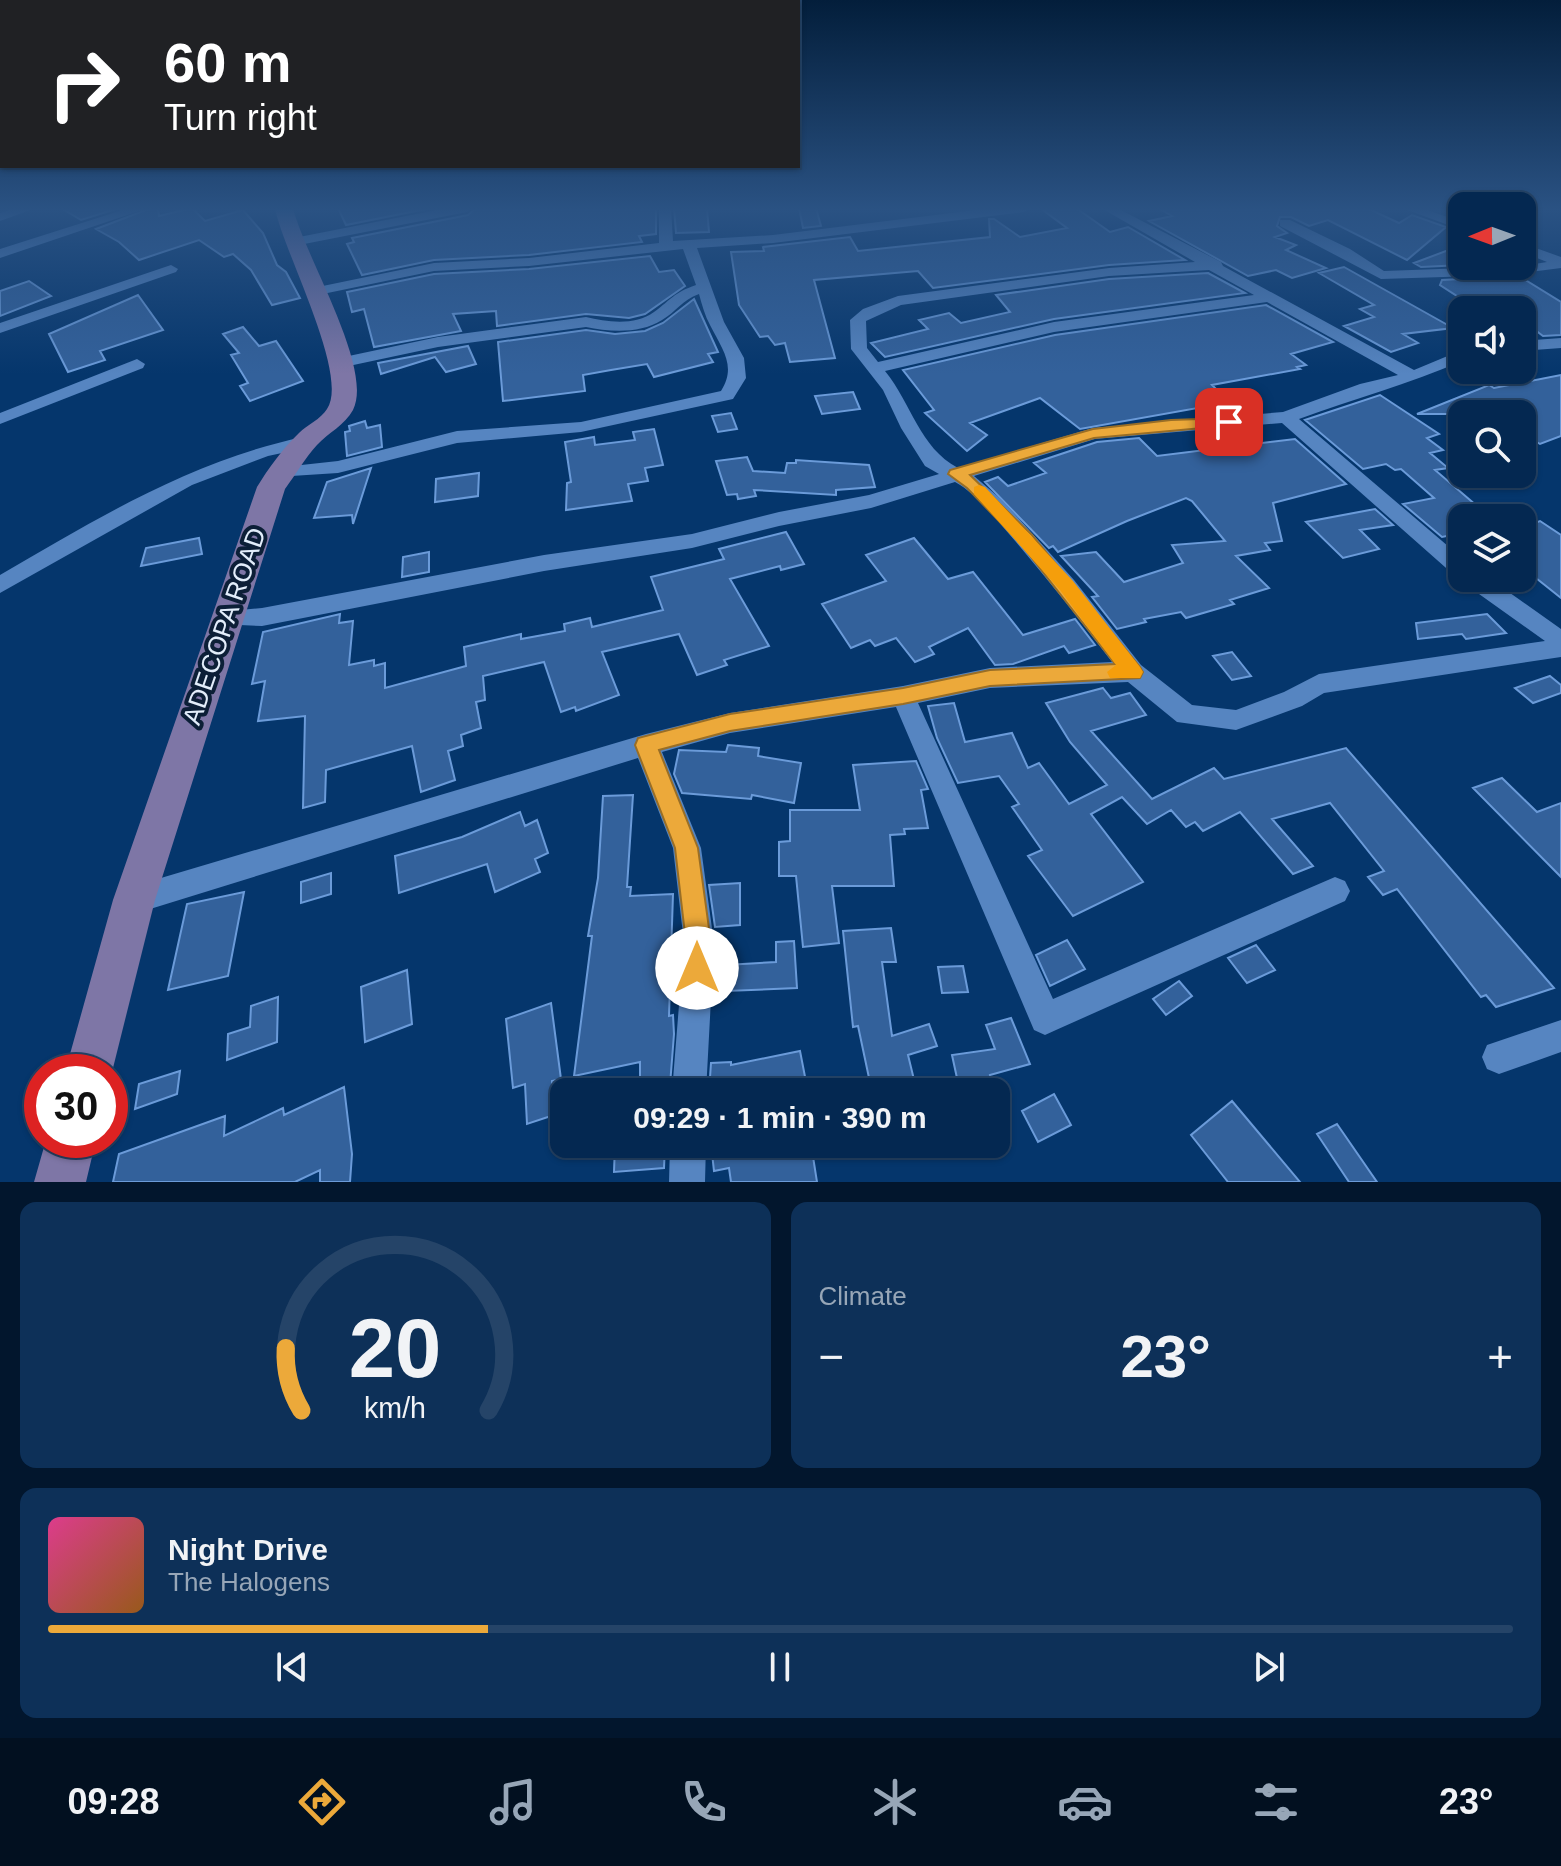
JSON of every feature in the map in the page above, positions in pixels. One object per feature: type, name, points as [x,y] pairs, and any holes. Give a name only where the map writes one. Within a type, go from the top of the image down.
[{"type":"street","name":"ADECOPA ROAD","points":[[94,1054],[134,900],[271,487],[303,443],[341,409],[348,391],[344,362],[302,263]]},
{"type":"street","points":[[313,292],[434,267],[507,263]]},
{"type":"street","points":[[283,473],[338,467],[457,437],[581,427],[727,395],[738,378],[736,358],[716,322],[696,263]]},
{"type":"street","points":[[1212,263],[1413,376]]},
{"type":"street","points":[[1359,263],[1381,275],[1491,272],[1560,263]]},
{"type":"street","points":[[1216,265],[1161,266],[898,301],[868,312],[858,320],[859,349],[891,389],[910,428],[932,462],[956,474],[984,495],[1026,539],[1133,672],[1186,715],[1236,720],[1293,699],[1319,684],[1561,648]]},
{"type":"street","points":[[0,328],[171,269]]},
{"type":"street","points":[[344,362],[438,342],[586,322],[608,327],[632,325],[657,317],[679,296],[705,287]]},
{"type":"street","points":[[875,368],[1068,324],[1272,297]]},
{"type":"street","points":[[1536,345],[1561,343]]},
{"type":"street","points":[[226,618],[262,617],[544,563],[692,541],[779,519],[871,501],[1093,434],[1171,424],[1286,417],[1366,388],[1413,376],[1448,361]]},
{"type":"street","points":[[0,419],[137,364]]},
{"type":"street","points":[[1286,417],[1448,558]]},
{"type":"street","points":[[0,585],[185,482],[243,456],[303,443]]},
{"type":"street","points":[[1493,592],[1561,641]]},
{"type":"street","points":[[134,900],[646,745],[730,723],[903,696],[990,678],[1133,672]]},
{"type":"street","points":[[903,696],[1045,1019],[1335,891]]},
{"type":"street","points":[[646,745],[687,848],[699,943],[690,1078]]},
{"type":"street","points":[[1499,1057],[1561,1036]]},
{"type":"street","points":[[60,1182],[66,1158]]},
{"type":"street","points":[[687,1182],[688,1158]]},
{"type":"building","points":[[243,263],[276,263],[286,272],[300,298],[272,305],[251,270]]},
{"type":"building","points":[[356,263],[419,263],[362,275]]},
{"type":"building","points":[[583,263],[654,263],[659,272],[674,270],[685,286],[645,314],[629,318],[586,314],[497,326],[496,311],[453,314],[461,331],[374,347],[364,309],[352,312],[347,292],[434,274]]},
{"type":"building","points":[[733,263],[1137,263],[933,288],[918,271],[814,280],[835,358],[790,362],[785,343],[775,345],[768,336],[760,337],[739,305]]},
{"type":"building","points":[[1225,263],[1315,263],[1326,268],[1292,278],[1276,270],[1248,276]]},
{"type":"building","points":[[1414,263],[1448,263],[1448,266],[1421,267]]},
{"type":"building","points":[[1344,267],[1448,325],[1448,329],[1403,334],[1418,343],[1391,352],[1344,326],[1374,317],[1360,309],[1374,305],[1319,273]]},
{"type":"building","points":[[1208,273],[1245,293],[1054,319],[885,357],[871,343],[928,329],[919,320],[949,313],[961,323],[1010,312],[996,295],[1109,279]]},
{"type":"building","points":[[1442,280],[1525,280],[1561,302],[1561,335],[1543,336],[1536,331],[1536,296],[1457,296],[1440,285]]},
{"type":"building","points":[[29,281],[51,296],[0,316],[0,291]]},
{"type":"building","points":[[138,295],[163,330],[100,351],[105,360],[68,372],[49,334]]},
{"type":"building","points":[[694,299],[718,352],[708,354],[713,362],[654,377],[647,364],[583,375],[585,391],[503,401],[498,342],[586,330],[615,334],[645,331],[663,323]]},
{"type":"building","points":[[1266,305],[1333,342],[1291,354],[1306,365],[1297,367],[1300,369],[1212,385],[1231,404],[1207,410],[1203,407],[1080,429],[1040,398],[970,423],[987,435],[967,451],[925,413],[934,410],[903,370],[1055,335]]},
{"type":"building","points":[[243,327],[259,346],[276,341],[303,381],[250,401],[240,386],[248,383],[231,355],[239,353],[223,334]]},
{"type":"building","points":[[468,346],[476,364],[446,372],[435,357],[381,374],[378,363]]},
{"type":"building","points":[[1561,375],[1561,436],[1540,444],[1536,442],[1536,400],[1452,400],[1489,385],[1494,388],[1536,384],[1536,380]]},
{"type":"building","points":[[853,392],[860,409],[822,414],[815,396]]},
{"type":"building","points":[[1380,395],[1439,434],[1427,438],[1443,450],[1430,453],[1448,468],[1435,470],[1448,481],[1448,488],[1456,488],[1475,504],[1448,504],[1448,536],[1442,537],[1403,504],[1434,498],[1401,469],[1395,470],[1386,464],[1363,469],[1305,420]]},
{"type":"building","points":[[1448,402],[1448,414],[1417,414]]},
{"type":"building","points":[[731,413],[737,429],[718,432],[712,416]]},
{"type":"building","points":[[365,421],[367,428],[380,425],[382,447],[347,456],[345,432],[350,431],[349,426]]},
{"type":"building","points":[[654,429],[663,465],[645,468],[648,481],[628,484],[632,501],[566,510],[567,483],[571,482],[565,442],[594,437],[595,445],[635,440],[633,432]]},
{"type":"building","points":[[1139,438],[1157,456],[1295,439],[1346,484],[1273,503],[1282,541],[1265,543],[1270,550],[1236,556],[1269,588],[1230,600],[1234,604],[1186,618],[1181,612],[1144,619],[1146,622],[1117,629],[1092,597],[1098,596],[1061,556],[1096,552],[1124,582],[1183,563],[1172,545],[1225,541],[1192,501],[1186,498],[1058,552],[1053,546],[1049,548],[985,482],[998,477],[1008,486],[1046,473],[1034,463],[1097,442]]},
{"type":"building","points":[[747,457],[753,471],[785,473],[787,463],[796,463],[796,460],[869,465],[875,487],[836,490],[836,495],[754,490],[756,496],[738,499],[737,494],[727,495],[716,461]]},
{"type":"building","points":[[371,468],[353,524],[352,515],[314,518],[327,482]]},
{"type":"building","points":[[479,473],[478,496],[435,502],[436,479]]},
{"type":"building","points":[[1375,509],[1393,525],[1360,530],[1379,549],[1343,558],[1306,522]]},
{"type":"building","points":[[1540,521],[1561,535],[1561,598],[1536,578],[1536,523]]},
{"type":"building","points":[[786,532],[804,564],[781,570],[780,566],[730,579],[769,646],[724,660],[727,665],[697,675],[679,634],[602,652],[619,695],[576,711],[575,707],[561,712],[544,662],[483,676],[485,700],[476,702],[481,728],[461,735],[463,746],[448,751],[455,780],[421,792],[412,746],[326,770],[325,802],[303,808],[305,716],[258,721],[265,681],[252,684],[263,632],[340,614],[339,623],[353,621],[349,665],[374,660],[374,666],[385,663],[385,688],[466,666],[464,647],[521,634],[521,639],[565,631],[564,624],[590,618],[592,627],[663,610],[651,577],[724,559],[719,549]]},
{"type":"building","points":[[199,538],[202,554],[141,566],[146,548]]},
{"type":"building","points":[[914,538],[948,579],[973,572],[1023,635],[1075,619],[1095,645],[1069,653],[1064,646],[1013,664],[995,665],[968,628],[929,647],[934,654],[915,662],[896,638],[875,646],[870,640],[851,648],[822,604],[886,581],[866,555]]},
{"type":"building","points":[[429,552],[429,572],[402,577],[403,557]]},
{"type":"building","points":[[1487,614],[1506,633],[1466,639],[1462,634],[1418,639],[1416,623]]},
{"type":"building","points":[[1232,652],[1251,676],[1232,680],[1213,656]]},
{"type":"building","points":[[1550,676],[1561,685],[1561,693],[1533,703],[1515,688]]},
{"type":"building","points":[[1103,688],[1111,698],[1130,693],[1146,715],[1091,731],[1152,799],[1214,768],[1224,779],[1346,748],[1554,988],[1496,1007],[1486,995],[1481,997],[1397,889],[1383,895],[1368,877],[1384,871],[1330,803],[1272,819],[1313,866],[1293,874],[1240,812],[1203,831],[1195,822],[1186,827],[1171,810],[1147,824],[1122,797],[1091,814],[1143,882],[1073,916],[1028,856],[1042,850],[1012,807],[1019,804],[999,776],[958,783],[937,738],[928,706],[954,703],[965,742],[1012,733],[1028,768],[1039,763],[1069,804],[1107,785],[1070,742],[1046,703]]},
{"type":"building","points":[[728,745],[759,748],[758,756],[801,763],[794,803],[752,795],[751,799],[682,793],[674,774],[679,750],[726,752]]},
{"type":"building","points":[[916,761],[928,789],[921,790],[928,828],[904,829],[905,834],[890,835],[894,886],[832,886],[839,943],[803,947],[796,876],[779,876],[779,842],[790,841],[790,810],[860,810],[853,765]]},
{"type":"building","points":[[1502,778],[1537,812],[1561,803],[1561,877],[1473,788]]},
{"type":"building","points":[[633,795],[627,887],[631,887],[630,896],[673,894],[669,1016],[673,1015],[674,1034],[671,1078],[640,1078],[640,1062],[574,1076],[592,936],[588,936],[598,878],[603,796]]},
{"type":"building","points":[[520,812],[525,826],[537,820],[548,853],[535,859],[540,872],[495,892],[487,864],[399,893],[395,856],[462,837]]},
{"type":"building","points":[[331,873],[331,894],[301,903],[301,882]]},
{"type":"building","points":[[740,883],[740,925],[715,927],[709,885]]},
{"type":"building","points":[[244,892],[228,976],[168,990],[187,904]]},
{"type":"building","points":[[891,928],[896,962],[882,962],[892,1036],[929,1024],[937,1046],[908,1055],[914,1078],[869,1078],[858,1026],[853,1027],[843,931]]},
{"type":"building","points":[[1067,940],[1085,969],[1050,986],[1036,955]]},
{"type":"building","points":[[794,941],[797,988],[726,991],[726,965],[776,962],[776,942]]},
{"type":"building","points":[[1256,945],[1275,970],[1247,983],[1228,958]]},
{"type":"building","points":[[963,966],[968,992],[942,993],[938,967]]},
{"type":"building","points":[[407,970],[412,1024],[365,1042],[361,987]]},
{"type":"building","points":[[1179,981],[1192,996],[1166,1015],[1153,999]]},
{"type":"building","points":[[278,997],[277,1042],[227,1060],[228,1034],[250,1027],[251,1006]]},
{"type":"building","points":[[551,1003],[561,1078],[550,1078],[550,1116],[527,1124],[525,1084],[513,1088],[506,1019]]},
{"type":"building","points":[[1011,1018],[1030,1064],[990,1075],[991,1078],[957,1078],[952,1055],[995,1049],[986,1025]]},
{"type":"building","points":[[800,1051],[805,1078],[710,1078],[711,1063],[731,1062],[731,1065]]},
{"type":"building","points":[[180,1071],[177,1094],[135,1109],[139,1084]]},
{"type":"building","points":[[344,1087],[352,1154],[350,1182],[320,1182],[320,1170],[295,1182],[113,1182],[118,1158],[128,1158],[128,1151],[225,1116],[224,1136],[283,1108],[284,1115]]},
{"type":"building","points":[[1054,1094],[1071,1125],[1038,1142],[1022,1111]]},
{"type":"building","points":[[1232,1101],[1300,1182],[1228,1182],[1191,1135]]},
{"type":"building","points":[[1337,1124],[1377,1182],[1349,1182],[1317,1134]]},
{"type":"building","points":[[614,1158],[664,1158],[664,1168],[614,1172]]},
{"type":"building","points":[[713,1158],[813,1158],[817,1182],[731,1182],[729,1168],[714,1171]]},
{"type":"slow traffic","points":[[979,490],[1066,586],[1133,672],[1117,672]]},
{"type":"route","points":[[697,968],[699,943],[687,848],[646,745],[730,723],[903,696],[990,678],[1133,672],[1026,539],[973,484],[956,474],[1093,434],[1171,424],[1229,422]]}]
